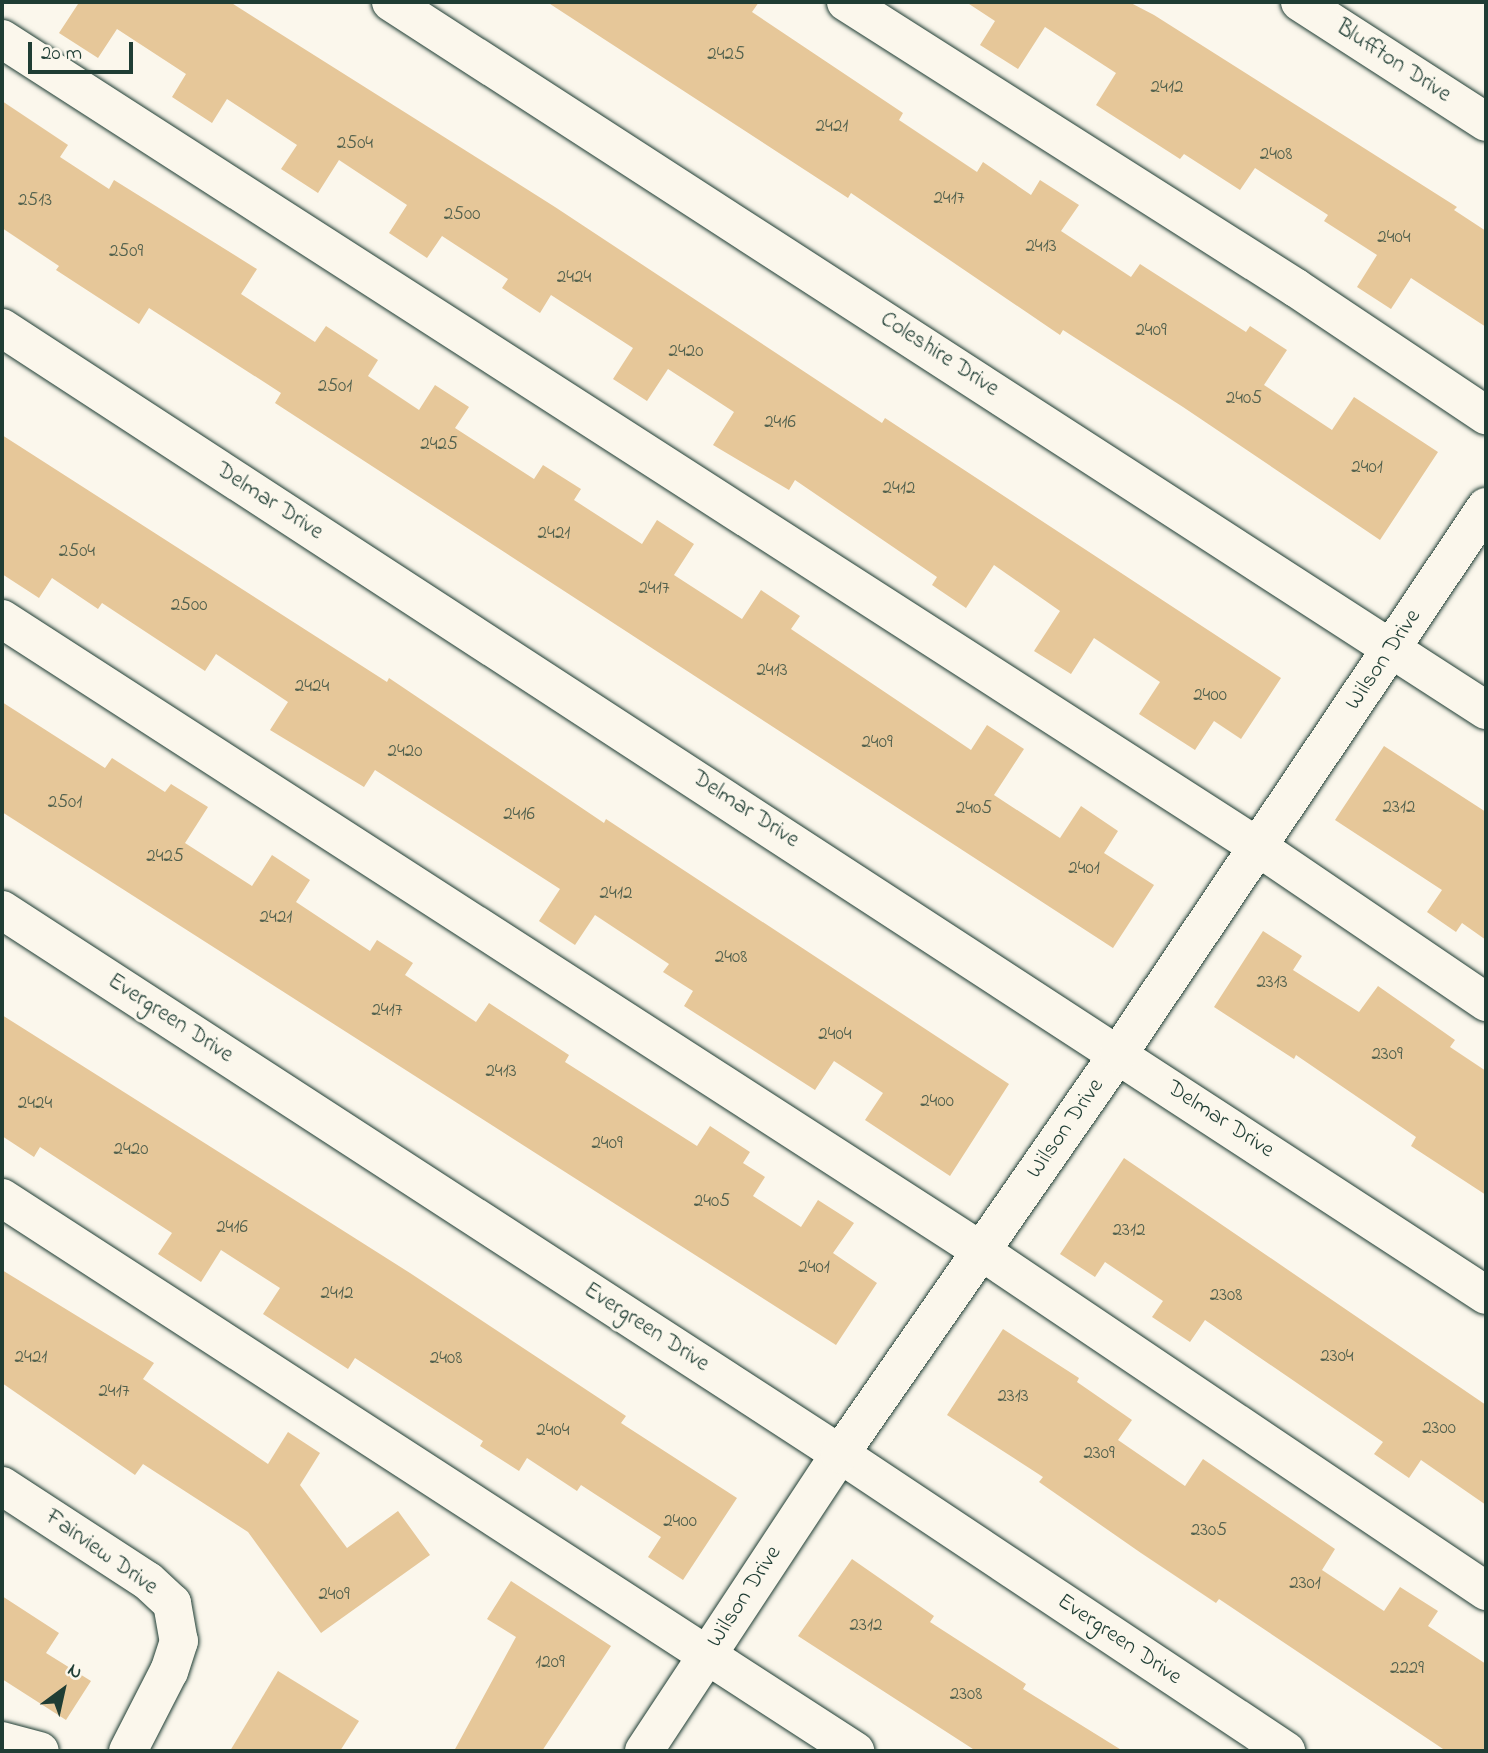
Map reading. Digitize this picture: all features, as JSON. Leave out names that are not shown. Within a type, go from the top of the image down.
[{"type":"street","name":"Coleshire Drive","points":[[391,2],[1486,710]]},
{"type":"street","points":[[846,2],[1296,288],[1486,415]]},
{"type":"street","name":"Bluffton Drive","points":[[1300,2],[1486,122]]},
{"type":"street","points":[[2,39],[1258,847],[1486,1002]]},
{"type":"street","name":"Delmar Drive","points":[[2,328],[1119,1053],[1486,1295]]},
{"type":"street","name":"Wilson Drive","points":[[644,1751],[840,1454],[1119,1053],[1486,507]]},
{"type":"street","points":[[2,619],[981,1251],[1486,1591]]},
{"type":"street","name":"Evergreen Drive","points":[[2,910],[840,1454],[1286,1751]]},
{"type":"street","points":[[2,1198],[709,1652],[855,1751]]},
{"type":"street","name":"Fairview Drive","points":[[2,1486],[148,1581],[172,1603],[179,1640],[169,1671],[128,1751]]},
{"type":"street","points":[[2,1741],[40,1751]]},
{"type":"building","points":[[75,2],[230,2],[555,207],[882,423],[885,418],[1281,678],[1241,739],[1214,721],[1195,750],[1139,714],[1160,682],[1094,638],[1071,674],[1034,651],[1060,611],[994,565],[966,608],[932,585],[937,577],[795,480],[789,490],[713,445],[734,412],[668,369],[647,401],[613,379],[633,348],[551,295],[540,313],[502,288],[508,279],[442,236],[427,258],[389,233],[407,205],[339,160],[318,193],[281,169],[297,145],[227,99],[212,123],[172,97],[186,74],[117,29],[98,58],[59,33],[78,4]]},
{"type":"building","points":[[547,2],[759,2],[752,12],[903,113],[899,120],[977,172],[983,162],[1031,195],[1040,180],[1079,205],[1061,231],[1131,277],[1140,264],[1246,332],[1250,326],[1287,350],[1264,385],[1332,430],[1354,397],[1438,452],[1380,540],[1183,407],[1063,330],[1060,335],[851,193],[848,198]]},
{"type":"building","points":[[966,2],[1129,2],[1154,15],[1457,207],[1454,210],[1486,231],[1486,327],[1411,278],[1391,309],[1357,287],[1377,255],[1324,221],[1328,215],[1255,168],[1240,190],[1184,154],[1180,159],[1096,105],[1116,73],[1045,27],[1018,69],[980,45],[995,21]]},
{"type":"building","points":[[2,101],[68,145],[60,157],[109,189],[114,180],[257,269],[241,294],[315,342],[326,326],[378,360],[368,376],[419,410],[435,385],[469,407],[455,428],[534,479],[543,465],[581,489],[574,500],[642,544],[657,520],[694,544],[674,575],[742,619],[761,590],[800,616],[791,629],[971,750],[987,725],[1024,749],[994,795],[1060,838],[1081,806],[1118,831],[1104,853],[1154,885],[1113,948],[275,403],[281,393],[149,308],[139,324],[56,270],[59,266],[2,228]]},
{"type":"building","points":[[2,435],[387,682],[389,678],[604,823],[606,819],[1009,1084],[950,1176],[865,1120],[883,1093],[834,1061],[815,1090],[684,1006],[693,991],[663,972],[669,964],[595,915],[575,945],[539,921],[560,889],[375,770],[364,787],[270,730],[288,702],[216,654],[205,671],[102,603],[98,609],[52,578],[39,598],[2,574]]},
{"type":"building","points":[[2,702],[105,768],[112,758],[165,792],[171,784],[208,807],[185,843],[252,886],[272,855],[310,880],[296,902],[370,951],[377,940],[413,963],[405,975],[476,1022],[489,1003],[569,1055],[565,1062],[697,1146],[710,1126],[750,1152],[743,1163],[765,1177],[753,1196],[801,1227],[818,1200],[854,1223],[833,1253],[877,1283],[836,1345],[2,812]]},
{"type":"building","points":[[1384,746],[1486,812],[1486,940],[1462,923],[1456,932],[1427,912],[1442,890],[1335,820]]},
{"type":"building","points":[[1263,931],[1302,956],[1293,970],[1359,1012],[1378,986],[1455,1040],[1450,1047],[1486,1071],[1486,1195],[1411,1146],[1416,1137],[1296,1055],[1294,1059],[1214,1007]]},
{"type":"building","points":[[2,1015],[410,1273],[626,1416],[621,1423],[737,1498],[683,1580],[648,1557],[661,1537],[581,1485],[577,1491],[527,1458],[519,1471],[480,1446],[483,1441],[355,1358],[348,1369],[263,1314],[280,1288],[221,1250],[201,1282],[158,1254],[172,1233],[40,1147],[34,1157],[2,1136]]},
{"type":"building","points":[[1124,1158],[1486,1405],[1486,1505],[1421,1460],[1409,1478],[1374,1454],[1383,1442],[1205,1320],[1190,1342],[1152,1317],[1163,1301],[1105,1262],[1095,1277],[1060,1254]]},
{"type":"building","points":[[2,1270],[154,1363],[143,1379],[268,1464],[288,1432],[320,1453],[300,1485],[347,1548],[398,1511],[430,1555],[321,1633],[248,1532],[143,1464],[135,1475],[2,1383]]},
{"type":"building","points":[[1003,1329],[1079,1378],[1077,1382],[1132,1420],[1118,1440],[1185,1486],[1203,1459],[1335,1549],[1322,1570],[1384,1611],[1400,1587],[1438,1611],[1428,1626],[1486,1664],[1486,1751],[1446,1751],[1219,1599],[1216,1603],[1141,1553],[1039,1482],[1043,1477],[947,1415]]},
{"type":"building","points":[[852,1559],[934,1616],[930,1622],[1026,1684],[1023,1689],[1123,1751],[976,1751],[798,1636]]},
{"type":"building","points":[[511,1581],[611,1646],[542,1751],[454,1751],[516,1637],[487,1619]]},
{"type":"building","points":[[2,1596],[59,1633],[46,1653],[91,1681],[66,1720],[2,1679]]},
{"type":"building","points":[[278,1671],[359,1721],[340,1751],[230,1751]]}]
